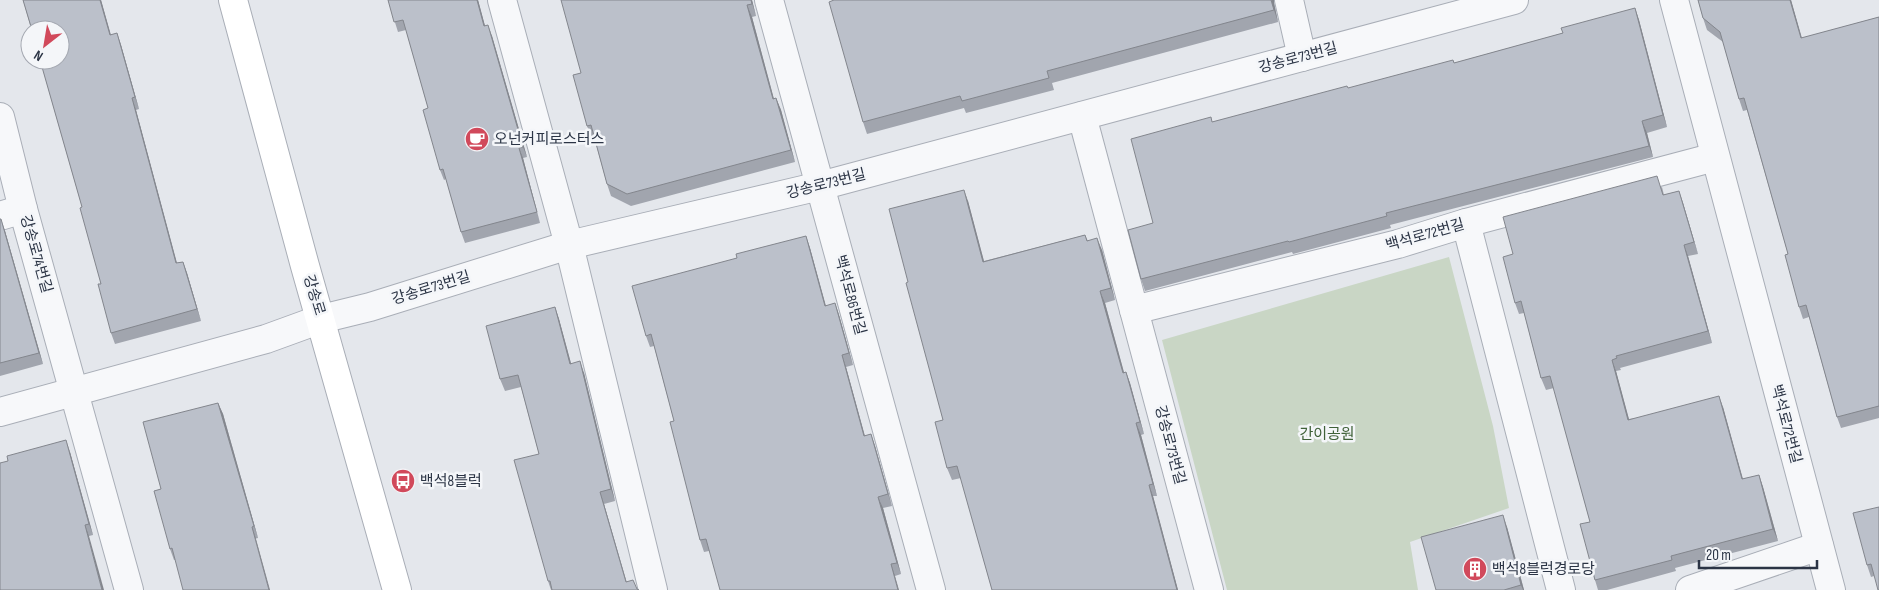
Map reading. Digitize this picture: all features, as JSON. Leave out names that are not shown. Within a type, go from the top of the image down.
[{"type":"main road","name":"강송로","points":[[233,0],[396,590]]},
{"type":"street","points":[[502,0],[569,245],[653,590]]},
{"type":"street","name":"백석로86번길","points":[[769,0],[931,590]]},
{"type":"street","points":[[1289,0],[1302,57]]},
{"type":"street","name":"강송로73번길","points":[[321,319],[370,307],[569,245],[820,186],[1514,0]]},
{"type":"street","name":"백석로72번길","points":[[1674,0],[1831,590]]},
{"type":"street","name":"강송로73번길","points":[[1082,116],[1209,590]]},
{"type":"street","name":"강송로74번길","points":[[0,117],[12,213],[75,391],[129,590]]},
{"type":"street","name":"백석로72번길","points":[[1134,310],[1398,244],[1466,223],[1715,157]]},
{"type":"street","points":[[1466,223],[1561,590]]},
{"type":"street","points":[[0,412],[266,339],[321,319]]},
{"type":"street","points":[[1690,590],[1819,546]]},
{"type":"green space","name":"간이공원","points":[[1449,257],[1493,426],[1509,508],[1410,542],[1418,590],[1227,590],[1162,340]]},
{"type":"building","points":[[23,0],[100,0],[110,35],[117,33],[135,97],[132,98],[176,263],[183,262],[197,309],[111,333],[98,284],[101,284],[80,208],[82,207],[43,70],[70,70],[70,20],[29,20]]},
{"type":"building","points":[[388,0],[477,0],[484,26],[488,25],[523,147],[519,148],[537,212],[461,232],[443,169],[440,170],[423,110],[428,108],[403,20],[394,22]]},
{"type":"building","points":[[561,0],[751,0],[752,4],[747,5],[773,99],[776,98],[791,150],[627,194],[607,184],[591,125],[587,126],[573,75],[581,73]]},
{"type":"building","points":[[834,0],[1271,0],[1274,10],[1047,71],[1049,78],[962,101],[960,96],[863,122],[829,2]]},
{"type":"building","points":[[1698,0],[1790,0],[1801,38],[1879,17],[1879,406],[1837,417],[1806,305],[1799,307],[1785,255],[1788,254],[1744,98],[1739,99],[1720,32],[1703,18]]},
{"type":"building","points":[[1635,8],[1663,115],[1642,121],[1649,146],[1386,213],[1387,216],[1141,279],[1128,230],[1153,223],[1131,139],[1211,117],[1212,122],[1453,60],[1454,63],[1563,33],[1561,28]]},
{"type":"building","points":[[1657,176],[1663,195],[1679,191],[1694,242],[1684,245],[1708,331],[1616,356],[1617,358],[1612,360],[1628,420],[1719,396],[1742,479],[1759,475],[1773,529],[1671,556],[1672,560],[1595,580],[1580,524],[1590,522],[1550,376],[1541,378],[1521,301],[1515,303],[1503,257],[1513,254],[1503,217]]},
{"type":"building","points":[[964,190],[983,262],[1085,235],[1087,241],[1097,238],[1111,288],[1100,291],[1123,373],[1126,372],[1140,422],[1136,423],[1153,484],[1149,485],[1177,590],[992,590],[957,466],[947,468],[935,422],[943,420],[906,283],[908,282],[889,209]]},
{"type":"building","points":[[0,219],[39,353],[0,363]]},
{"type":"building","points":[[806,236],[825,306],[835,303],[849,353],[842,355],[864,436],[871,434],[888,494],[878,497],[897,563],[891,564],[898,590],[720,590],[706,539],[700,540],[670,422],[674,421],[651,334],[646,336],[632,286],[737,258],[736,254]]},
{"type":"building","points":[[555,307],[570,364],[580,361],[611,489],[600,492],[626,582],[633,580],[639,590],[552,590],[550,581],[548,581],[514,460],[539,454],[518,375],[500,379],[486,326]]},
{"type":"building","points":[[218,403],[254,526],[252,527],[269,590],[183,590],[154,491],[161,489],[143,422]]},
{"type":"building","points":[[66,440],[89,524],[85,525],[102,590],[0,590],[0,463],[8,461],[7,456]]},
{"type":"building","points":[[1879,507],[1878,590],[1871,564],[1867,565],[1853,513]]},
{"type":"building","name":"백석8블럭경로당","points":[[1503,515],[1521,585],[1504,590],[1436,590],[1421,537]]},
{"type":"place","name":"오넌커피로스터스","points":[[477,139]]},
{"type":"place","name":"백석8블럭","points":[[403,481]]},
{"type":"place","name":"백석8블럭경로당","points":[[1475,569]]}]
